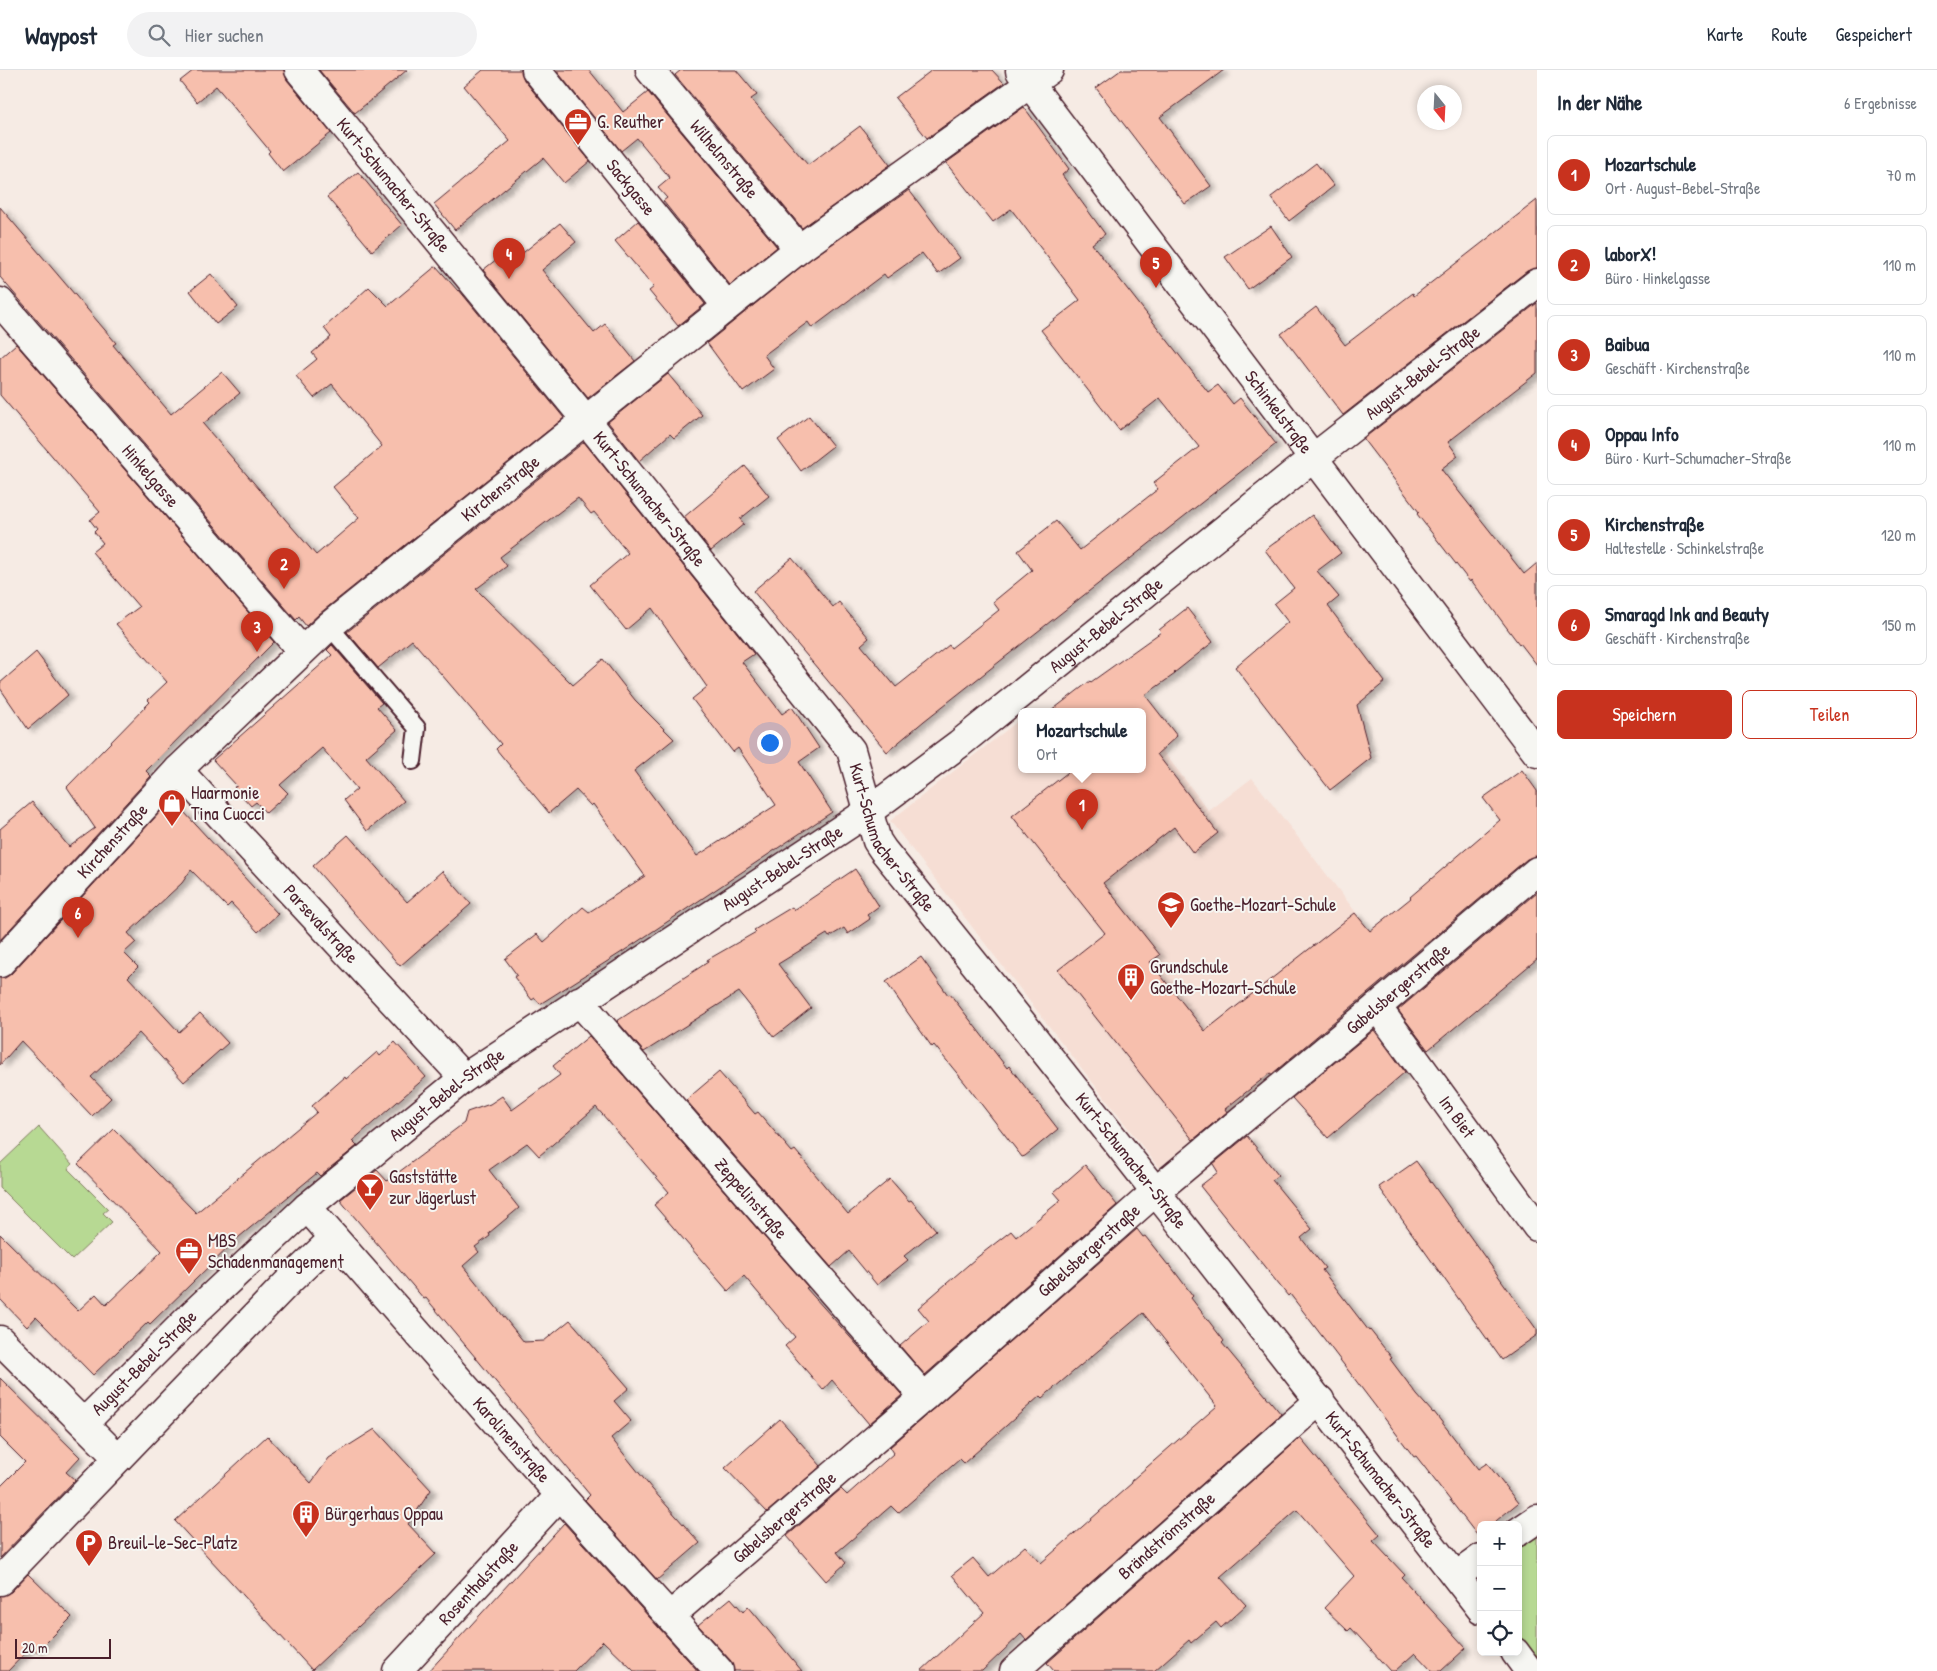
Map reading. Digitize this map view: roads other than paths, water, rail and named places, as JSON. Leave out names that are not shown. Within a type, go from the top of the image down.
[{"type":"street","name":"Kurt-Schumacher-Straße","points":[[299,70],[586,420],[851,750],[877,841],[883,850],[999,993],[1320,1400],[1477,1603]]},
{"type":"street","name":"Sackgasse","points":[[536,70],[727,306]]},
{"type":"street","name":"Wilhelmstraße","points":[[650,70],[799,249]]},
{"type":"street","name":"Kirchenstraße","points":[[0,963],[178,770],[329,626],[799,249],[1033,75]]},
{"type":"street","name":"Schinkelstraße","points":[[1033,75],[1314,458],[1537,753]]},
{"type":"street","name":"August-Bebel-Straße","points":[[84,1424],[196,1311],[307,1207],[464,1078],[869,811],[959,744],[1314,458],[1537,283]]},
{"type":"street","name":"Hinkelgasse","points":[[0,302],[302,651]]},
{"type":"street","name":"Parsevalstraße","points":[[178,770],[464,1078]]},
{"type":"street","name":"Gabelsbergerstraße","points":[[670,1616],[924,1397],[1155,1192],[1378,1007],[1537,871]]},
{"type":"street","name":"Zeppelinstraße","points":[[579,1001],[924,1397]]},
{"type":"street","name":"Im Biet","points":[[1378,1007],[1537,1227]]},
{"type":"street","name":"Karolinenstraße","points":[[307,1207],[560,1495],[719,1671]]},
{"type":"street","points":[[0,1581],[334,1238]]},
{"type":"street","points":[[0,1340],[118,1458]]},
{"type":"street","name":"Brändströmstraße","points":[[1014,1671],[1320,1400]]},
{"type":"street","name":"Rosenthalstraße","points":[[397,1671],[560,1495]]},
{"type":"street","points":[[1522,1529],[1537,1519]]},
{"type":"street","points":[[1456,1576],[1477,1561]]},
{"type":"street","points":[[1518,1656],[1529,1671]]},
{"type":"lane","points":[[329,626],[418,728],[413,761]]},
{"type":"place","name":"G. Reuther","points":[[578,146]]},
{"type":"place","name":"Oppau Info","points":[[509,279]]},
{"type":"place","name":"Kirchenstraße","points":[[1156,288]]},
{"type":"place","name":"laborX!","points":[[284,589]]},
{"type":"place","name":"Baibua","points":[[257,652]]},
{"type":"place","name":"Haarmonie Tina Cuocci","points":[[172,827]]},
{"type":"place","name":"Mozartschule","points":[[1082,830]]},
{"type":"place","name":"Goethe-Mozart-Schule","points":[[1171,929]]},
{"type":"place","name":"Smaragd Ink and Beauty","points":[[78,938]]},
{"type":"place","name":"Grundschule Goethe-Mozart-Schule","points":[[1131,1001]]},
{"type":"place","name":"Gaststätte zur Jägerlust","points":[[370,1211]]},
{"type":"place","name":"MBS Schadenmanagement","points":[[189,1275]]},
{"type":"place","name":"Bürgerhaus Oppau","points":[[306,1538]]},
{"type":"place","name":"Breuil-le-Sec-Platz","points":[[89,1567]]}]
